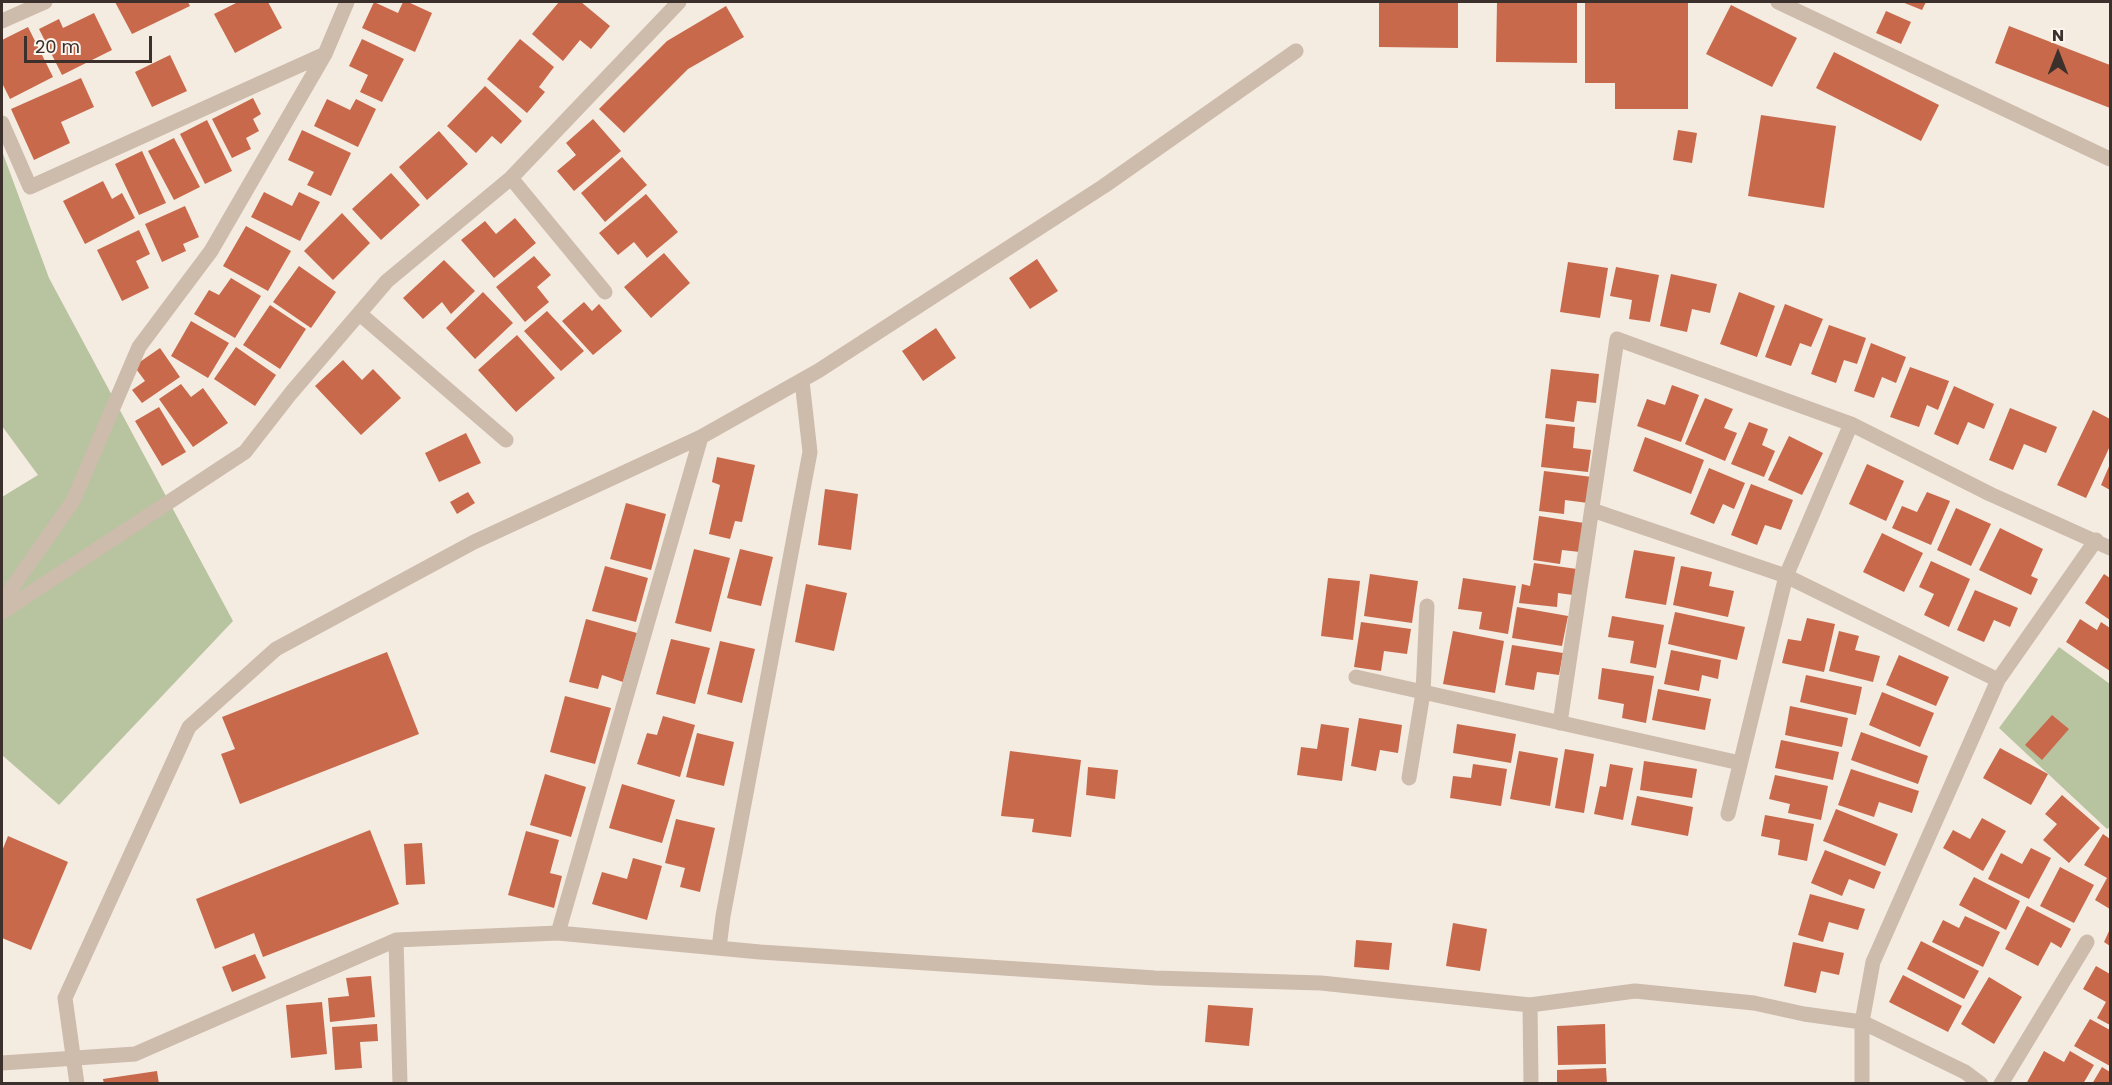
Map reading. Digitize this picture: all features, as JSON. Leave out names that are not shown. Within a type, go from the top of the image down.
[{"type":"street","points":[[2,21],[45,2]]},
{"type":"street","points":[[2,602],[73,501],[139,347],[211,251],[325,54],[347,2]]},
{"type":"street","points":[[2,612],[245,452],[291,393],[387,281],[511,178],[679,2]]},
{"type":"street","points":[[1778,2],[2110,159]]},
{"type":"street","points":[[77,1083],[64,998],[189,727],[276,649],[474,542],[701,437],[802,381],[1104,186],[1296,51]]},
{"type":"street","points":[[2,123],[30,187],[325,54]]},
{"type":"street","points":[[511,178],[605,292]]},
{"type":"street","points":[[360,314],[506,440]]},
{"type":"street","points":[[1560,723],[1617,339],[1851,424],[1990,494],[2110,548]]},
{"type":"street","points":[[718,948],[810,452],[802,381]]},
{"type":"street","points":[[1728,814],[1786,576],[1851,424]]},
{"type":"street","points":[[558,933],[701,437]]},
{"type":"street","points":[[1592,510],[1786,576],[1998,680]]},
{"type":"street","points":[[1862,1083],[1862,1022],[1873,962],[1998,680],[2096,540]]},
{"type":"street","points":[[1409,778],[1423,693],[1427,606]]},
{"type":"street","points":[[1356,677],[1740,763]]},
{"type":"street","points":[[2,1063],[135,1054],[396,940],[558,933],[718,948],[1155,978],[1320,983],[1530,1005],[1635,991],[1754,1003],[1804,1014],[1862,1022],[1965,1072],[1981,1083]]},
{"type":"street","points":[[396,940],[400,1083]]},
{"type":"street","points":[[2001,1083],[2087,942]]},
{"type":"street","points":[[1530,1005],[1531,1083]]},
{"type":"green space","points":[[2,151],[49,278],[233,621],[59,805],[2,755],[2,497],[38,475],[2,426]]},
{"type":"green space","points":[[2059,647],[2110,684],[2110,827],[2107,829],[1999,728]]},
{"type":"building","points":[[115,2],[188,2],[190,6],[132,34]]},
{"type":"building","points":[[238,2],[268,2],[282,28],[235,53],[214,14]]},
{"type":"building","points":[[374,2],[398,13],[403,2],[408,2],[432,13],[415,52],[362,28]]},
{"type":"building","points":[[559,2],[581,2],[610,26],[591,49],[580,40],[563,61],[532,34]]},
{"type":"building","points":[[1379,2],[1458,2],[1458,48],[1379,47]]},
{"type":"building","points":[[1497,2],[1577,2],[1577,63],[1496,62]]},
{"type":"building","points":[[1585,2],[1688,2],[1688,109],[1615,109],[1615,83],[1585,83]]},
{"type":"building","points":[[1902,2],[1926,2],[1922,10]]},
{"type":"building","points":[[1731,5],[1797,38],[1772,87],[1706,54]]},
{"type":"building","points":[[726,6],[744,37],[688,69],[624,133],[599,109],[667,41]]},
{"type":"building","points":[[1886,11],[1911,22],[1901,44],[1876,33]]},
{"type":"building","points":[[94,13],[112,50],[62,75],[39,29],[59,19],[63,28]]},
{"type":"building","points":[[2009,26],[2110,65],[2110,108],[1995,63]]},
{"type":"building","points":[[28,27],[53,77],[10,99],[2,83],[2,40]]},
{"type":"building","points":[[362,39],[404,59],[382,102],[360,92],[368,75],[349,66]]},
{"type":"building","points":[[520,39],[554,67],[539,87],[545,92],[527,113],[487,79]]},
{"type":"building","points":[[1834,52],[1939,105],[1921,141],[1816,88]]},
{"type":"building","points":[[170,55],[187,91],[152,107],[135,72]]},
{"type":"building","points":[[81,78],[94,107],[61,122],[70,143],[34,160],[11,109]]},
{"type":"building","points":[[485,86],[522,121],[501,144],[492,136],[476,153],[447,126]]},
{"type":"building","points":[[253,98],[261,114],[253,119],[259,131],[246,138],[251,149],[232,158],[212,119]]},
{"type":"building","points":[[327,99],[350,110],[356,99],[376,109],[358,147],[314,126]]},
{"type":"building","points":[[1761,115],[1836,126],[1824,208],[1748,196]]},
{"type":"building","points":[[593,119],[621,151],[574,191],[557,171],[576,155],[566,143]]},
{"type":"building","points":[[207,120],[232,171],[205,184],[180,134]]},
{"type":"building","points":[[302,130],[351,153],[331,196],[307,185],[314,172],[288,160]]},
{"type":"building","points":[[1678,130],[1697,133],[1692,163],[1673,160]]},
{"type":"building","points":[[439,131],[468,164],[427,200],[399,167]]},
{"type":"building","points":[[174,138],[200,187],[174,200],[148,151]]},
{"type":"building","points":[[142,151],[166,203],[139,215],[115,164]]},
{"type":"building","points":[[622,157],[647,185],[605,222],[581,193]]},
{"type":"building","points":[[391,173],[420,205],[381,240],[352,209]]},
{"type":"building","points":[[103,181],[112,199],[122,193],[135,218],[85,244],[63,201]]},
{"type":"building","points":[[264,192],[292,206],[299,192],[320,202],[300,241],[251,217]]},
{"type":"building","points":[[646,194],[678,232],[647,258],[634,242],[618,255],[599,233]]},
{"type":"building","points":[[185,206],[199,237],[183,244],[186,251],[162,262],[145,224]]},
{"type":"building","points":[[342,213],[370,243],[333,280],[304,251]]},
{"type":"building","points":[[515,218],[536,243],[494,278],[461,240],[485,221],[496,234]]},
{"type":"building","points":[[246,226],[291,251],[268,291],[223,266]]},
{"type":"building","points":[[139,230],[150,254],[136,261],[149,288],[122,301],[97,250]]},
{"type":"building","points":[[664,253],[690,283],[651,318],[624,287]]},
{"type":"building","points":[[534,256],[551,275],[537,287],[549,302],[525,322],[496,287]]},
{"type":"building","points":[[1037,259],[1058,291],[1030,309],[1009,278]]},
{"type":"building","points":[[444,260],[475,291],[451,314],[442,302],[423,319],[403,298]]},
{"type":"building","points":[[1568,262],[1608,268],[1600,318],[1560,312]]},
{"type":"building","points":[[299,266],[336,292],[311,328],[273,302]]},
{"type":"building","points":[[1616,267],[1659,275],[1650,322],[1629,319],[1632,300],[1610,296]]},
{"type":"building","points":[[1671,274],[1717,284],[1710,313],[1692,309],[1687,332],[1660,326]]},
{"type":"building","points":[[231,278],[261,296],[235,338],[194,314],[209,290],[219,295]]},
{"type":"building","points":[[483,292],[513,323],[475,359],[446,328]]},
{"type":"building","points":[[1739,292],[1775,306],[1757,357],[1720,344]]},
{"type":"building","points":[[584,302],[592,311],[599,304],[622,331],[593,355],[562,321]]},
{"type":"building","points":[[1785,304],[1823,319],[1811,347],[1800,343],[1791,366],[1765,357]]},
{"type":"building","points":[[270,305],[306,329],[280,369],[243,345]]},
{"type":"building","points":[[547,311],[584,351],[561,371],[524,331]]},
{"type":"building","points":[[191,321],[229,343],[208,378],[171,356]]},
{"type":"building","points":[[1829,325],[1866,338],[1857,364],[1844,360],[1836,383],[1811,374]]},
{"type":"building","points":[[936,328],[956,358],[923,381],[902,351]]},
{"type":"building","points":[[517,335],[555,378],[516,412],[478,370]]},
{"type":"building","points":[[1871,343],[1906,357],[1896,383],[1882,377],[1874,398],[1854,391]]},
{"type":"building","points":[[236,347],[276,375],[255,406],[214,379]]},
{"type":"building","points":[[160,348],[180,377],[142,403],[132,390],[145,381],[134,366]]},
{"type":"building","points":[[343,360],[362,380],[373,369],[401,398],[361,435],[315,386]]},
{"type":"building","points":[[1910,367],[1949,381],[1938,410],[1927,405],[1919,427],[1890,417]]},
{"type":"building","points":[[1551,369],[1599,374],[1596,403],[1577,401],[1574,422],[1545,418]]},
{"type":"building","points":[[181,384],[191,397],[203,388],[228,423],[193,447],[159,399]]},
{"type":"building","points":[[1672,385],[1699,395],[1681,442],[1637,426],[1647,399],[1665,405]]},
{"type":"building","points":[[1954,386],[1994,404],[1984,429],[1968,422],[1958,445],[1934,434]]},
{"type":"building","points":[[1705,398],[1733,409],[1724,428],[1737,433],[1725,461],[1685,444]]},
{"type":"building","points":[[159,407],[186,452],[162,466],[135,421]]},
{"type":"building","points":[[2010,408],[2057,427],[2046,453],[2024,444],[2013,470],[1989,460]]},
{"type":"building","points":[[2093,410],[2110,419],[2110,446],[2086,498],[2057,485]]},
{"type":"building","points":[[1749,422],[1768,429],[1762,445],[1775,451],[1764,477],[1731,464]]},
{"type":"building","points":[[1546,424],[1575,427],[1573,448],[1591,450],[1588,472],[1541,467]]},
{"type":"building","points":[[466,433],[481,463],[439,482],[425,453]]},
{"type":"building","points":[[1789,436],[1823,453],[1802,495],[1768,480]]},
{"type":"building","points":[[1645,437],[1704,460],[1691,494],[1633,471]]},
{"type":"building","points":[[717,457],[755,465],[742,522],[735,521],[730,539],[709,534],[720,485],[712,482]]},
{"type":"building","points":[[1867,464],[1904,481],[1886,521],[1849,504]]},
{"type":"building","points":[[2110,464],[2110,490],[2101,485]]},
{"type":"building","points":[[1709,468],[1745,483],[1734,509],[1723,504],[1714,524],[1690,514]]},
{"type":"building","points":[[1544,471],[1592,477],[1588,503],[1565,500],[1564,514],[1539,511]]},
{"type":"building","points":[[1751,484],[1793,500],[1781,530],[1765,525],[1757,545],[1731,535]]},
{"type":"building","points":[[825,489],[858,494],[851,550],[818,545]]},
{"type":"building","points":[[468,492],[475,503],[457,514],[450,502]]},
{"type":"building","points":[[1927,492],[1950,501],[1931,545],[1892,528],[1902,506],[1917,512]]},
{"type":"building","points":[[626,503],[666,514],[651,570],[610,559]]},
{"type":"building","points":[[1956,508],[1991,524],[1971,566],[1937,550]]},
{"type":"building","points":[[1539,516],[1584,523],[1580,552],[1562,550],[1560,564],[1533,560]]},
{"type":"building","points":[[2000,528],[2043,549],[2031,576],[2038,579],[2031,595],[1979,570]]},
{"type":"building","points":[[1882,533],[1923,553],[1904,592],[1863,572]]},
{"type":"building","points":[[694,549],[730,558],[711,632],[675,623]]},
{"type":"building","points":[[740,549],[773,557],[761,606],[727,598]]},
{"type":"building","points":[[1634,550],[1675,557],[1666,605],[1625,598]]},
{"type":"building","points":[[1931,561],[1970,579],[1949,627],[1924,615],[1934,594],[1919,587]]},
{"type":"building","points":[[1534,563],[1577,569],[1573,595],[1558,593],[1557,607],[1519,603],[1522,584],[1530,586]]},
{"type":"building","points":[[605,566],[648,578],[636,622],[592,611]]},
{"type":"building","points":[[1681,566],[1712,572],[1709,586],[1734,591],[1728,617],[1673,605]]},
{"type":"building","points":[[1370,574],[1418,581],[1412,623],[1364,616]]},
{"type":"building","points":[[2104,574],[2110,578],[2110,620],[2085,603]]},
{"type":"building","points":[[1328,578],[1360,581],[1353,640],[1321,636]]},
{"type":"building","points":[[1463,578],[1516,586],[1508,634],[1479,629],[1482,612],[1458,609]]},
{"type":"building","points":[[806,584],[847,593],[834,651],[795,642]]},
{"type":"building","points":[[1975,590],[2018,608],[2010,627],[1994,620],[1984,642],[1957,630]]},
{"type":"building","points":[[1517,607],[1568,616],[1562,646],[1512,638]]},
{"type":"building","points":[[1675,612],[1745,627],[1737,660],[1668,644]]},
{"type":"building","points":[[1612,616],[1664,625],[1656,668],[1630,663],[1634,641],[1608,637]]},
{"type":"building","points":[[1807,618],[1835,624],[1824,672],[1782,663],[1788,639],[1801,641]]},
{"type":"building","points":[[586,619],[637,633],[623,682],[602,675],[598,689],[569,682]]},
{"type":"building","points":[[2080,619],[2097,630],[2101,622],[2110,628],[2110,671],[2066,642]]},
{"type":"building","points":[[1361,622],[1411,629],[1407,654],[1384,651],[1381,671],[1354,667]]},
{"type":"building","points":[[1453,631],[1504,641],[1495,693],[1443,684]]},
{"type":"building","points":[[1839,631],[1859,636],[1855,650],[1880,656],[1873,682],[1829,671]]},
{"type":"building","points":[[671,639],[710,648],[695,704],[656,694]]},
{"type":"building","points":[[720,641],[755,649],[742,703],[707,694]]},
{"type":"building","points":[[1512,645],[1563,653],[1559,675],[1537,672],[1534,690],[1505,685]]},
{"type":"building","points":[[1671,650],[1721,660],[1718,679],[1702,675],[1699,691],[1664,684]]},
{"type":"building","points":[[387,652],[419,734],[240,804],[221,754],[235,749],[222,717]]},
{"type":"building","points":[[1899,655],[1949,677],[1936,706],[1886,685]]},
{"type":"building","points":[[1602,668],[1654,676],[1646,723],[1622,718],[1624,704],[1598,699]]},
{"type":"building","points":[[1806,675],[1862,687],[1856,715],[1800,702]]},
{"type":"building","points":[[1658,689],[1711,699],[1705,730],[1652,720]]},
{"type":"building","points":[[1882,692],[1934,713],[1920,747],[1869,725]]},
{"type":"building","points":[[565,696],[611,708],[595,764],[550,752]]},
{"type":"building","points":[[1790,706],[1848,718],[1842,747],[1785,735]]},
{"type":"building","points":[[2052,715],[2069,729],[2042,760],[2025,745]]},
{"type":"building","points":[[663,716],[695,725],[680,777],[637,764],[647,733],[657,735]]},
{"type":"building","points":[[1359,718],[1402,725],[1398,753],[1380,750],[1376,771],[1351,766]]},
{"type":"building","points":[[1321,724],[1349,728],[1342,781],[1297,775],[1301,747],[1317,749]]},
{"type":"building","points":[[1457,724],[1516,734],[1511,763],[1453,753]]},
{"type":"building","points":[[1861,732],[1928,756],[1918,784],[1851,760]]},
{"type":"building","points":[[697,733],[734,742],[724,786],[686,777]]},
{"type":"building","points":[[1781,740],[1839,752],[1833,780],[1775,768]]},
{"type":"building","points":[[2000,748],[2048,774],[2031,805],[1983,778]]},
{"type":"building","points":[[1565,749],[1594,754],[1584,813],[1555,808]]},
{"type":"building","points":[[1010,751],[1081,760],[1071,837],[1032,832],[1034,819],[1001,816]]},
{"type":"building","points":[[1519,751],[1558,758],[1550,806],[1510,799]]},
{"type":"building","points":[[1644,761],[1697,769],[1692,798],[1640,790]]},
{"type":"building","points":[[1473,764],[1507,769],[1501,806],[1450,798],[1453,776],[1471,778]]},
{"type":"building","points":[[1610,764],[1633,768],[1623,820],[1594,814],[1600,786],[1606,787]]},
{"type":"building","points":[[1088,767],[1118,770],[1115,799],[1086,795]]},
{"type":"building","points":[[1851,769],[1919,791],[1912,813],[1879,802],[1874,817],[1838,805]]},
{"type":"building","points":[[545,774],[586,787],[571,837],[530,825]]},
{"type":"building","points":[[1775,775],[1828,786],[1821,820],[1788,813],[1790,804],[1769,799]]},
{"type":"building","points":[[622,784],[675,800],[662,843],[609,828]]},
{"type":"building","points":[[2062,795],[2100,828],[2069,863],[2043,840],[2057,824],[2045,814]]},
{"type":"building","points":[[1637,796],[1693,807],[1688,836],[1631,825]]},
{"type":"building","points":[[1836,809],[1898,834],[1885,866],[1823,841]]},
{"type":"building","points":[[1765,815],[1814,824],[1807,861],[1778,855],[1780,840],[1761,836]]},
{"type":"building","points":[[1982,818],[2006,831],[1983,871],[1943,848],[1953,830],[1970,839]]},
{"type":"building","points":[[676,819],[715,828],[700,892],[680,887],[685,868],[665,863]]},
{"type":"building","points":[[370,830],[399,904],[263,957],[254,933],[215,949],[196,899]]},
{"type":"building","points":[[526,831],[559,840],[550,873],[562,876],[554,908],[508,895]]},
{"type":"building","points":[[2103,834],[2110,839],[2110,909],[2095,900],[2107,878],[2084,865]]},
{"type":"building","points":[[8,836],[68,862],[31,950],[2,938],[2,851]]},
{"type":"building","points":[[422,843],[425,884],[406,885],[404,844]]},
{"type":"building","points":[[2031,848],[2051,858],[2029,899],[1988,879],[2001,853],[2022,864]]},
{"type":"building","points":[[1825,850],[1881,872],[1874,889],[1849,879],[1842,896],[1811,883]]},
{"type":"building","points":[[633,858],[662,866],[647,920],[592,904],[602,872],[627,879]]},
{"type":"building","points":[[2060,867],[2094,885],[2074,923],[2040,906]]},
{"type":"building","points":[[1974,877],[2020,901],[2006,930],[1959,905]]},
{"type":"building","points":[[1810,894],[1865,909],[1858,930],[1829,922],[1823,942],[1798,935]]},
{"type":"building","points":[[2027,906],[2071,929],[2061,948],[2051,942],[2038,966],[2005,949]]},
{"type":"building","points":[[1965,916],[2000,932],[1983,967],[1932,942],[1943,920],[1959,928]]},
{"type":"building","points":[[1453,923],[1487,929],[1480,971],[1446,966]]},
{"type":"building","points":[[2110,929],[2110,946],[2104,942]]},
{"type":"building","points":[[1356,940],[1392,943],[1389,970],[1354,967]]},
{"type":"building","points":[[1921,941],[1979,971],[1964,999],[1907,969]]},
{"type":"building","points":[[1793,942],[1844,953],[1839,975],[1821,971],[1816,993],[1784,986]]},
{"type":"building","points":[[255,954],[266,978],[232,992],[222,967]]},
{"type":"building","points":[[2096,966],[2110,974],[2110,1025],[2097,1018],[2106,1002],[2083,989]]},
{"type":"building","points":[[1903,975],[1962,1006],[1948,1032],[1889,1002]]},
{"type":"building","points":[[371,976],[375,1017],[330,1022],[328,998],[349,996],[346,978]]},
{"type":"building","points":[[1989,977],[2022,997],[1994,1044],[1961,1024]]},
{"type":"building","points":[[322,1002],[327,1054],[291,1058],[286,1005]]},
{"type":"building","points":[[1208,1005],[1253,1008],[1249,1046],[1205,1042]]},
{"type":"building","points":[[2090,1019],[2110,1030],[2110,1066],[2074,1046]]},
{"type":"building","points":[[377,1024],[378,1041],[360,1042],[362,1068],[335,1070],[332,1027]]},
{"type":"building","points":[[1605,1024],[1606,1064],[1558,1065],[1557,1026]]},
{"type":"building","points":[[2044,1051],[2064,1062],[2070,1051],[2094,1065],[2083,1084],[2026,1084]]},
{"type":"building","points":[[2102,1067],[2110,1072],[2110,1084],[2092,1084]]},
{"type":"building","points":[[1606,1068],[1607,1084],[1557,1084],[1557,1070]]},
{"type":"building","points":[[157,1071],[159,1084],[104,1084],[103,1079]]}]
